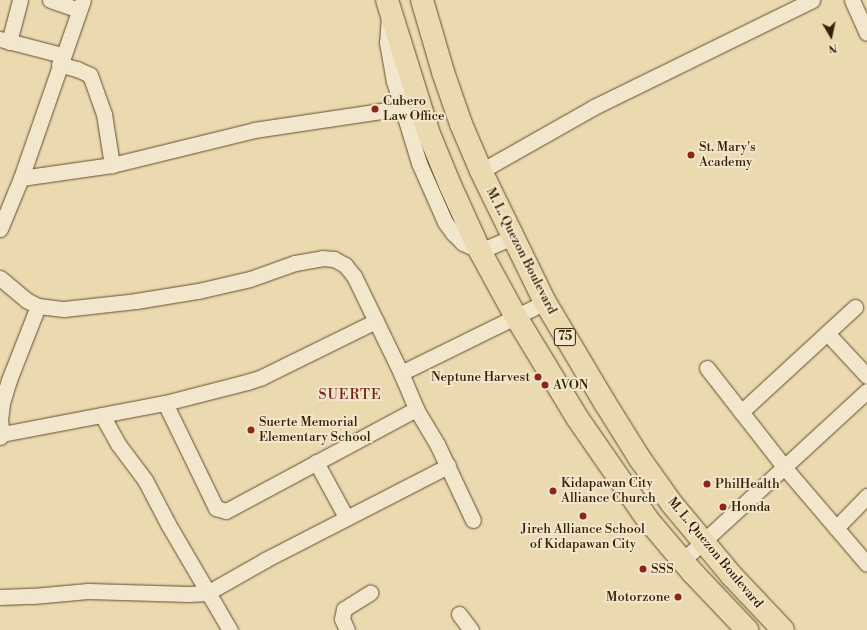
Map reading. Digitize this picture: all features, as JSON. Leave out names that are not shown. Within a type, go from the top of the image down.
[{"type":"highway","name":"M. L. Quezon Boulevard","points":[[422,0],[443,72],[461,124],[481,171],[545,302],[574,354],[640,459],[672,504],[703,542],[783,630]]},
{"type":"highway","name":"M. L. Quezon Boulevard","points":[[389,6],[429,134],[480,251],[516,317],[578,419],[616,476],[648,520],[682,561],[747,630]]},
{"type":"street","points":[[20,0],[4,41],[61,60],[90,75],[104,114],[112,165]]},
{"type":"street","points":[[0,229],[21,178],[81,5],[50,0]]},
{"type":"street","points":[[481,171],[594,107],[812,0]]},
{"type":"street","points":[[852,0],[867,33]]},
{"type":"street","points":[[389,6],[387,42],[390,67],[401,108],[419,164],[445,222],[452,233],[463,243],[480,251],[513,237]]},
{"type":"street","points":[[21,178],[112,165],[254,130],[401,108]]},
{"type":"street","points":[[0,278],[26,300],[38,306],[64,309],[136,301],[198,291],[250,279],[295,263],[322,258],[334,259],[345,265],[354,276],[401,373],[416,409],[448,466],[473,520]]},
{"type":"street","points":[[401,373],[545,302]]},
{"type":"street","points":[[38,306],[9,380],[2,403],[0,420],[1,435],[165,403],[262,377],[376,321]]},
{"type":"street","points":[[741,412],[855,307]]},
{"type":"street","points":[[827,333],[867,376]]},
{"type":"street","points":[[707,368],[785,468],[867,564]]},
{"type":"street","points":[[682,561],[785,468],[867,391]]},
{"type":"street","points":[[165,403],[216,508],[226,511],[416,409]]},
{"type":"street","points":[[102,415],[118,444],[145,480],[207,593],[230,630]]},
{"type":"street","points":[[316,462],[346,517]]},
{"type":"street","points":[[0,596],[33,596],[88,591],[190,594],[207,593],[346,517],[448,466]]},
{"type":"street","points":[[836,528],[867,496]]},
{"type":"street","points":[[347,630],[342,619],[344,609],[370,593]]},
{"type":"street","points":[[459,614],[471,630]]},
{"type":"place","name":"Cubero Law Office","points":[[375,109]]},
{"type":"place","name":"St. Mary's Academy","points":[[691,155]]},
{"type":"place","name":"Neptune Harvest","points":[[538,377]]},
{"type":"place","name":"AVON","points":[[545,385]]},
{"type":"place","name":"Suerte Memorial Elementary School","points":[[251,430]]},
{"type":"place","name":"PhilHealth","points":[[707,484]]},
{"type":"place","name":"Kidapawan City Alliance Church","points":[[553,491]]},
{"type":"place","name":"Honda","points":[[723,507]]},
{"type":"place","name":"Jireh Alliance School of Kidapawan City","points":[[583,516]]},
{"type":"place","name":"SSS","points":[[643,569]]},
{"type":"place","name":"Motorzone","points":[[678,597]]},
{"type":"district","name":"SUERTE","points":[[350,395]]}]
